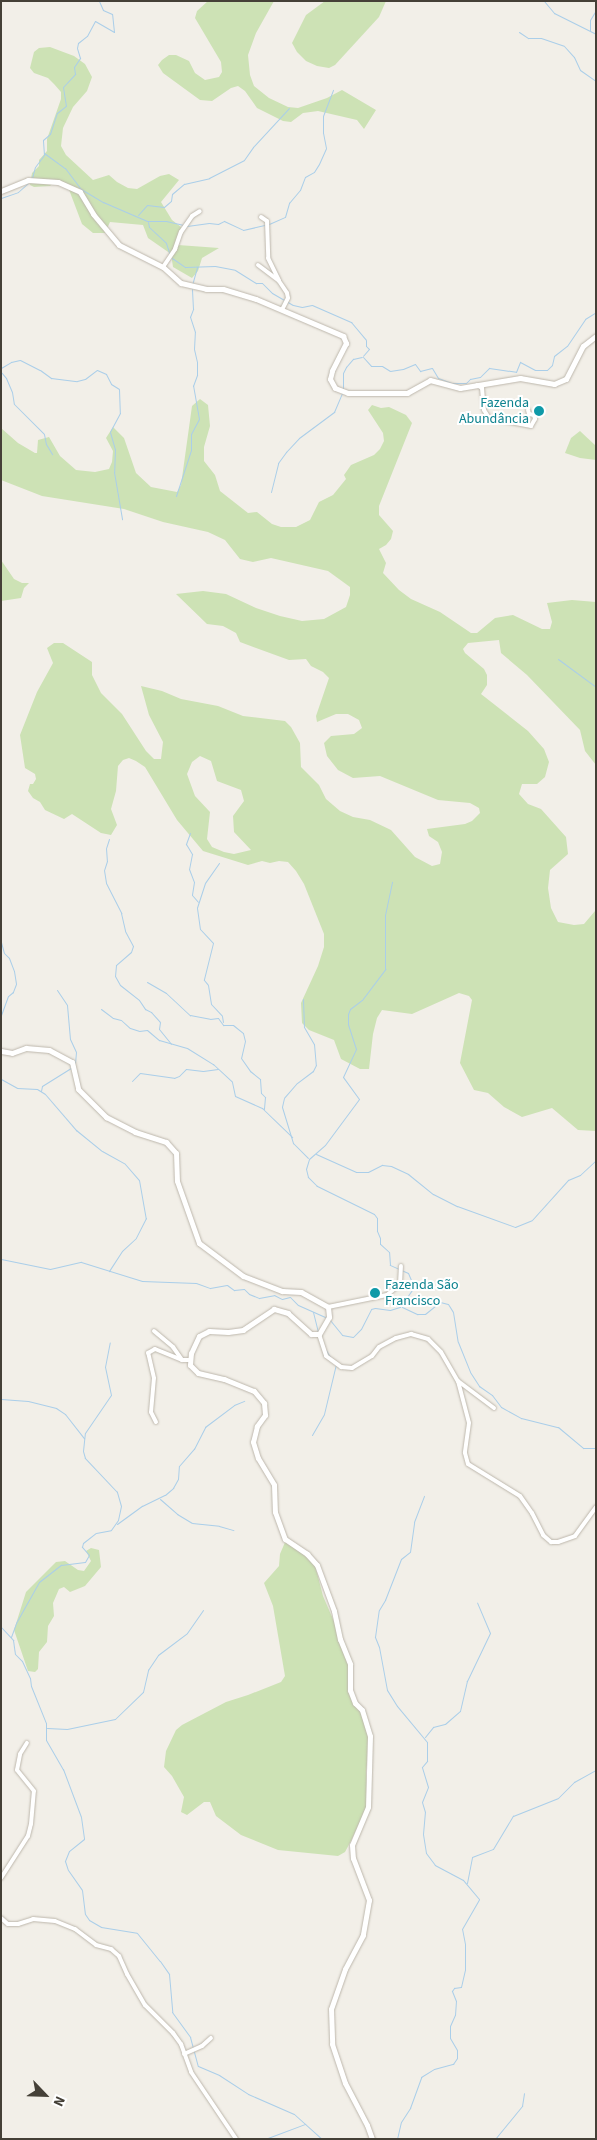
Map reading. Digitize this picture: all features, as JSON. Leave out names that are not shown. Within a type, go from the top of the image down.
[{"type":"street","points":[[1,191],[28,180],[58,182],[80,192],[93,214],[119,245],[163,267],[181,283],[206,289],[223,289],[282,310],[343,336],[346,343],[330,379],[335,388],[348,393],[408,393],[430,380],[460,388],[520,378],[554,384],[566,379],[583,346],[596,336]]},
{"type":"street","points":[[163,267],[175,249],[181,232],[192,216],[200,212]]},
{"type":"street","points":[[261,217],[267,221],[268,258],[287,293],[288,298],[282,310]]},
{"type":"street","points":[[258,265],[279,281]]},
{"type":"street","points":[[477,385],[482,388],[484,410],[489,418],[531,426],[535,419],[534,415],[529,414],[528,410]]},
{"type":"street","points":[[1,1051],[12,1053],[26,1048],[49,1050],[72,1062],[78,1089],[106,1117],[135,1132],[166,1142],[176,1153],[177,1181],[199,1243],[242,1276],[282,1292],[301,1292],[328,1307],[387,1295],[400,1284],[401,1266]]},
{"type":"street","points":[[319,1334],[328,1320],[328,1307]]},
{"type":"street","points":[[319,1334],[311,1334],[288,1313],[274,1309],[243,1330],[228,1332],[209,1331],[199,1336],[191,1353],[190,1365],[198,1373],[224,1379],[254,1391],[264,1403],[266,1415],[257,1426],[253,1442],[258,1458],[274,1485],[275,1512],[285,1539],[308,1554],[317,1566],[334,1611],[340,1639],[350,1664],[350,1690],[355,1703],[362,1710],[370,1736],[368,1807],[352,1846],[353,1858],[369,1900],[363,1935],[345,1969],[331,2009],[332,2044],[345,2083],[368,2125],[372,2139]]},
{"type":"street","points":[[154,1331],[173,1347],[182,1360]]},
{"type":"street","points":[[319,1334],[326,1356],[341,1367],[352,1368],[372,1356],[379,1347],[396,1338],[411,1334],[428,1340],[441,1352],[458,1381],[469,1423],[465,1453],[468,1464],[520,1496],[546,1539],[558,1542],[575,1536],[596,1507]]},
{"type":"street","points":[[156,1422],[151,1412],[154,1378],[148,1353],[155,1349],[182,1360],[190,1360]]},
{"type":"street","points":[[458,1381],[494,1408]]},
{"type":"street","points":[[1,1878],[28,1836],[31,1824],[34,1791],[17,1770],[20,1754],[28,1743]]},
{"type":"street","points":[[1,1918],[8,1924],[33,1919],[55,1920],[75,1930],[96,1945],[111,1949],[119,1956],[126,1974],[145,2005],[173,2033],[191,2072],[236,2139]]},
{"type":"street","points":[[184,2054],[202,2046],[211,2038]]},
{"type":"green space","points":[[208,1],[274,1],[256,33],[248,55],[250,75],[254,86],[269,98],[288,107],[298,108],[327,98],[342,90],[376,110],[364,129],[357,120],[318,111],[303,113],[291,122],[283,121],[257,108],[245,91],[238,86],[231,88],[212,101],[200,100],[163,73],[158,65],[169,55],[176,55],[189,61],[195,73],[205,80],[219,77],[222,72],[221,62],[195,18],[197,11]]},
{"type":"green space","points":[[325,1],[386,1],[379,17],[335,65],[329,68],[317,66],[306,61],[297,52],[292,43],[306,15]]},
{"type":"green space","points":[[50,47],[74,56],[85,64],[92,77],[87,91],[73,107],[63,128],[61,146],[66,155],[93,180],[109,175],[128,188],[137,189],[160,176],[169,174],[179,180],[161,202],[172,220],[181,227],[178,245],[219,248],[202,258],[198,271],[192,278],[173,267],[171,254],[148,238],[143,225],[110,222],[105,233],[93,233],[82,224],[68,187],[56,180],[50,186],[34,187],[30,185],[32,173],[39,166],[39,160],[47,151],[47,139],[61,99],[61,92],[48,78],[34,73],[30,68],[34,52],[39,48]]},
{"type":"green space","points":[[200,399],[208,405],[210,426],[204,447],[204,461],[215,475],[220,491],[248,513],[257,512],[272,524],[281,527],[296,527],[310,520],[319,502],[333,495],[346,479],[344,475],[351,465],[374,455],[380,449],[384,441],[383,433],[368,410],[372,405],[381,408],[389,407],[406,415],[412,423],[379,506],[379,515],[393,531],[391,539],[379,549],[386,563],[383,573],[399,590],[411,599],[440,612],[471,633],[477,633],[495,618],[513,615],[542,629],[550,629],[552,622],[547,603],[572,600],[596,602],[596,765],[585,751],[580,730],[527,675],[501,653],[499,640],[468,643],[463,649],[465,653],[484,669],[487,675],[487,685],[481,694],[528,731],[544,749],[549,762],[545,777],[537,784],[522,784],[519,794],[528,804],[541,809],[566,837],[568,854],[550,870],[548,888],[551,908],[558,922],[574,925],[584,924],[595,911],[596,906],[596,1131],[578,1130],[552,1108],[522,1117],[504,1107],[488,1093],[474,1090],[460,1063],[472,1000],[469,996],[459,993],[412,1014],[382,1010],[377,1018],[373,1034],[369,1069],[360,1069],[341,1059],[334,1040],[309,1030],[302,1023],[301,1003],[318,966],[324,947],[324,934],[304,884],[296,871],[288,862],[270,863],[262,861],[248,865],[203,851],[177,820],[145,767],[136,761],[129,758],[123,760],[118,766],[116,791],[111,809],[117,825],[111,835],[101,833],[72,814],[64,819],[45,810],[40,802],[33,798],[28,791],[30,784],[33,784],[36,779],[35,774],[25,768],[20,735],[37,692],[53,663],[47,648],[54,643],[63,643],[92,662],[92,675],[101,693],[122,714],[146,751],[154,759],[161,759],[163,742],[149,715],[141,686],[162,691],[181,699],[218,706],[243,716],[285,721],[291,727],[300,743],[301,767],[319,785],[326,799],[340,811],[353,817],[370,820],[391,830],[415,857],[432,866],[440,864],[442,852],[438,842],[429,836],[427,829],[465,824],[472,821],[480,813],[479,808],[470,803],[438,800],[380,776],[353,778],[338,770],[327,756],[324,743],[331,736],[354,734],[362,728],[359,720],[348,714],[336,714],[317,722],[316,716],[329,678],[323,672],[311,666],[306,659],[289,660],[240,642],[236,633],[223,626],[207,624],[176,594],[203,591],[226,594],[256,608],[280,616],[302,621],[324,619],[346,607],[350,595],[350,587],[328,571],[271,558],[253,562],[240,559],[225,540],[208,532],[163,522],[124,509],[42,496],[1,480],[1,428],[18,443],[35,453],[37,453],[38,440],[49,437],[60,456],[76,470],[95,472],[109,469],[112,462],[113,451],[106,438],[113,427],[124,438],[136,473],[151,487],[177,492],[181,485],[192,406]],"holes":[[[200,756],[211,761],[217,781],[241,790],[244,801],[233,816],[234,832],[251,850],[234,854],[224,852],[212,847],[207,839],[210,812],[195,796],[187,774],[192,762]]]},
{"type":"green space","points":[[580,431],[596,446],[596,460],[580,458],[565,453],[571,438]]},
{"type":"green space","points":[[1,560],[14,579],[22,583],[29,583],[24,588],[21,598],[1,601]]},
{"type":"green space","points":[[286,1540],[306,1553],[315,1565],[323,1596],[342,1640],[350,1667],[349,1683],[370,1738],[366,1772],[369,1802],[345,1852],[338,1856],[278,1850],[241,1835],[216,1816],[210,1802],[204,1802],[187,1815],[181,1812],[184,1797],[172,1776],[164,1767],[166,1751],[176,1730],[182,1725],[226,1702],[281,1682],[285,1676],[273,1606],[264,1583],[279,1566],[280,1554]]},
{"type":"green space","points":[[91,1548],[99,1550],[101,1567],[85,1586],[70,1592],[64,1587],[59,1589],[53,1603],[54,1616],[48,1626],[47,1642],[39,1652],[38,1669],[35,1672],[28,1671],[14,1630],[26,1592],[56,1562],[65,1561],[78,1570],[84,1571],[91,1561],[86,1551]]},
{"type":"waterway","points":[[32,178],[35,167],[44,155],[43,140],[50,134],[57,113],[66,106],[63,87],[75,74],[74,67],[80,58],[77,48],[78,43],[87,36],[95,21],[114,32],[112,14],[103,10],[99,1]]},
{"type":"waterway","points":[[544,1],[554,13],[596,34]]},
{"type":"waterway","points":[[590,30],[590,20],[596,10]]},
{"type":"waterway","points":[[519,32],[528,38],[541,38],[564,46],[574,57],[580,70],[596,81]]},
{"type":"waterway","points":[[595,79],[596,73]]},
{"type":"waterway","points":[[269,224],[285,217],[289,203],[300,190],[305,177],[314,172],[319,164],[326,148],[323,133],[323,116],[333,90]]},
{"type":"waterway","points":[[138,215],[147,205],[164,207],[171,201],[172,194],[184,184],[209,178],[244,160],[253,147],[289,108]]},
{"type":"waterway","points":[[44,153],[65,168],[81,189],[103,202],[147,221],[166,221],[184,225]]},
{"type":"waterway","points":[[1,198],[18,192],[28,183]]},
{"type":"waterway","points":[[187,226],[209,223],[218,224],[224,221],[243,230],[265,225]]},
{"type":"waterway","points":[[148,222],[149,227],[166,243],[170,255]]},
{"type":"waterway","points":[[172,258],[185,267],[215,266],[235,270],[256,283],[262,283],[272,293],[293,305],[302,307],[312,305],[351,322],[366,340],[366,346],[369,349],[363,356]]},
{"type":"waterway","points":[[192,285],[197,267]]},
{"type":"waterway","points":[[176,496],[191,450],[191,434],[199,419],[193,386],[197,375],[197,362],[194,349],[195,332],[190,317],[193,309],[192,289]]},
{"type":"waterway","points":[[363,357],[371,366],[382,366],[390,371],[403,369],[415,364],[420,371],[432,368],[438,378],[452,383],[466,383],[470,379],[480,377],[489,368],[516,372],[520,362],[535,370],[547,370],[552,365],[554,356],[567,346],[585,319],[596,312]]},
{"type":"waterway","points":[[343,389],[343,373],[346,367],[353,359],[362,357]]},
{"type":"waterway","points":[[1,368],[11,362],[20,360],[51,378],[77,381],[85,379],[97,370],[106,374],[111,384],[119,389],[120,413],[110,432],[115,449],[114,472],[122,519]]},
{"type":"waterway","points":[[1,372],[12,392],[14,404],[44,434],[46,444],[52,454]]},
{"type":"waterway","points":[[271,492],[278,463],[299,438],[334,412],[342,393]]},
{"type":"waterway","points":[[558,659],[596,687]]},
{"type":"waterway","points":[[190,833],[186,844],[192,854],[189,869],[194,882],[192,895],[198,902]]},
{"type":"waterway","points":[[109,839],[106,848],[107,861],[104,870],[106,883],[121,913],[125,931],[133,946],[131,952],[116,965],[115,976],[120,985],[139,1000],[145,1009],[151,1012],[160,1022],[159,1029],[171,1044]]},
{"type":"waterway","points":[[219,863],[205,883],[197,908],[200,929],[213,943],[204,980],[208,985],[211,1004],[222,1016],[223,1022]]},
{"type":"waterway","points":[[330,1320],[342,1335],[353,1337],[361,1329],[371,1309],[390,1310],[400,1307],[414,1287],[408,1273],[390,1265],[389,1252],[380,1244],[377,1218],[374,1214],[317,1186],[308,1177],[306,1169],[309,1159],[325,1145],[359,1099],[343,1077],[356,1049],[348,1024],[348,1014],[350,1009],[362,1000],[385,969],[385,915],[392,882]]},
{"type":"waterway","points":[[1,942],[4,953],[9,958],[14,971],[16,984],[13,992],[8,996],[1,1015]]},
{"type":"waterway","points":[[147,982],[166,993],[190,1015],[210,1019],[218,1018],[223,1025],[233,1025],[243,1033],[245,1041],[241,1058],[250,1071],[260,1079],[261,1093],[265,1097],[264,1109]]},
{"type":"waterway","points":[[57,990],[67,1005],[70,1039],[76,1052],[75,1063]]},
{"type":"waterway","points":[[303,999],[304,1027],[314,1044],[316,1065],[313,1071],[296,1084],[284,1098],[282,1107],[293,1143],[308,1158]]},
{"type":"waterway","points":[[101,1009],[113,1018],[121,1020],[130,1028],[139,1031],[147,1030],[159,1040],[187,1048],[213,1064],[232,1082],[235,1096],[262,1108],[292,1137]]},
{"type":"waterway","points":[[41,1091],[42,1086],[71,1068]]},
{"type":"waterway","points":[[132,1081],[140,1073],[174,1078],[186,1069],[203,1071],[218,1069]]},
{"type":"waterway","points":[[1,1079],[17,1088],[37,1089],[45,1094],[76,1130],[102,1151],[125,1164],[139,1180],[146,1218],[136,1238],[122,1251],[109,1271]]},
{"type":"waterway","points":[[316,1154],[356,1172],[368,1172],[382,1165],[391,1166],[408,1174],[433,1194],[457,1206],[515,1227],[532,1220],[568,1180],[580,1175],[596,1160]]},
{"type":"waterway","points":[[1,1259],[50,1269],[81,1262],[142,1281],[196,1283],[210,1288],[227,1285],[234,1290],[244,1289],[249,1294],[259,1298],[274,1295],[282,1299],[290,1297],[298,1305],[327,1318]]},
{"type":"waterway","points":[[402,1307],[417,1314],[425,1314],[440,1302],[448,1304],[453,1312],[458,1342],[470,1372],[479,1386],[492,1395],[501,1407],[521,1418],[558,1427],[583,1448],[596,1448]]},
{"type":"waterway","points":[[313,1312],[318,1332]]},
{"type":"waterway","points":[[11,1637],[16,1623],[39,1582],[61,1565],[85,1562],[89,1555],[82,1547],[83,1543],[96,1533],[111,1530],[118,1520],[121,1506],[117,1492],[85,1458],[83,1451],[85,1433],[111,1395],[105,1367],[110,1342]]},
{"type":"waterway","points":[[326,1350],[330,1357]]},
{"type":"waterway","points":[[312,1435],[324,1414],[336,1364]]},
{"type":"waterway","points":[[1,1399],[28,1401],[56,1408],[65,1414],[84,1438]]},
{"type":"waterway","points":[[117,1524],[142,1506],[165,1495],[173,1488],[178,1479],[179,1466],[194,1449],[205,1427],[234,1405],[244,1401]]},
{"type":"waterway","points":[[397,2139],[401,2122],[410,2108],[421,2077],[434,2069],[453,2064],[457,2058],[457,2050],[450,2038],[450,2026],[455,2015],[456,2001],[452,1991],[454,1988],[461,1987],[465,1970],[465,1944],[462,1929],[479,1899],[463,1880],[435,1865],[426,1853],[423,1834],[425,1812],[422,1802],[428,1787],[422,1767],[427,1761],[427,1742],[397,1706],[387,1690],[379,1647],[375,1637],[379,1610],[385,1600],[401,1559],[410,1552],[414,1522],[424,1496]]},
{"type":"waterway","points":[[160,1499],[177,1514],[192,1523],[219,1526],[233,1530]]},
{"type":"waterway","points":[[425,1737],[433,1727],[445,1724],[460,1711],[467,1681],[490,1633],[477,1603]]},
{"type":"waterway","points":[[47,1728],[67,1729],[115,1719],[143,1692],[148,1670],[158,1655],[187,1633],[203,1610]]},
{"type":"waterway","points":[[1,1627],[13,1640],[15,1654],[22,1661],[30,1678],[31,1686],[46,1723],[46,1740],[63,1769],[81,1817],[84,1839],[69,1851],[65,1861],[68,1870],[82,1890],[85,1914],[89,1920],[101,1927],[137,1933],[160,1961],[169,1974],[172,2012],[190,2037],[198,2066],[219,2075],[248,2094],[294,2114],[322,2139]]},
{"type":"waterway","points":[[467,1883],[472,1857],[493,1849],[513,1816],[558,1798],[574,1782],[596,1770]]},
{"type":"waterway","points":[[495,2139],[522,2106],[524,2093]]},
{"type":"waterway","points":[[265,2139],[305,2124]]},
{"type":"place","name":"Fazenda Abundância","points":[[539,411]]},
{"type":"place","name":"Fazenda São Francisco","points":[[375,1293]]}]
